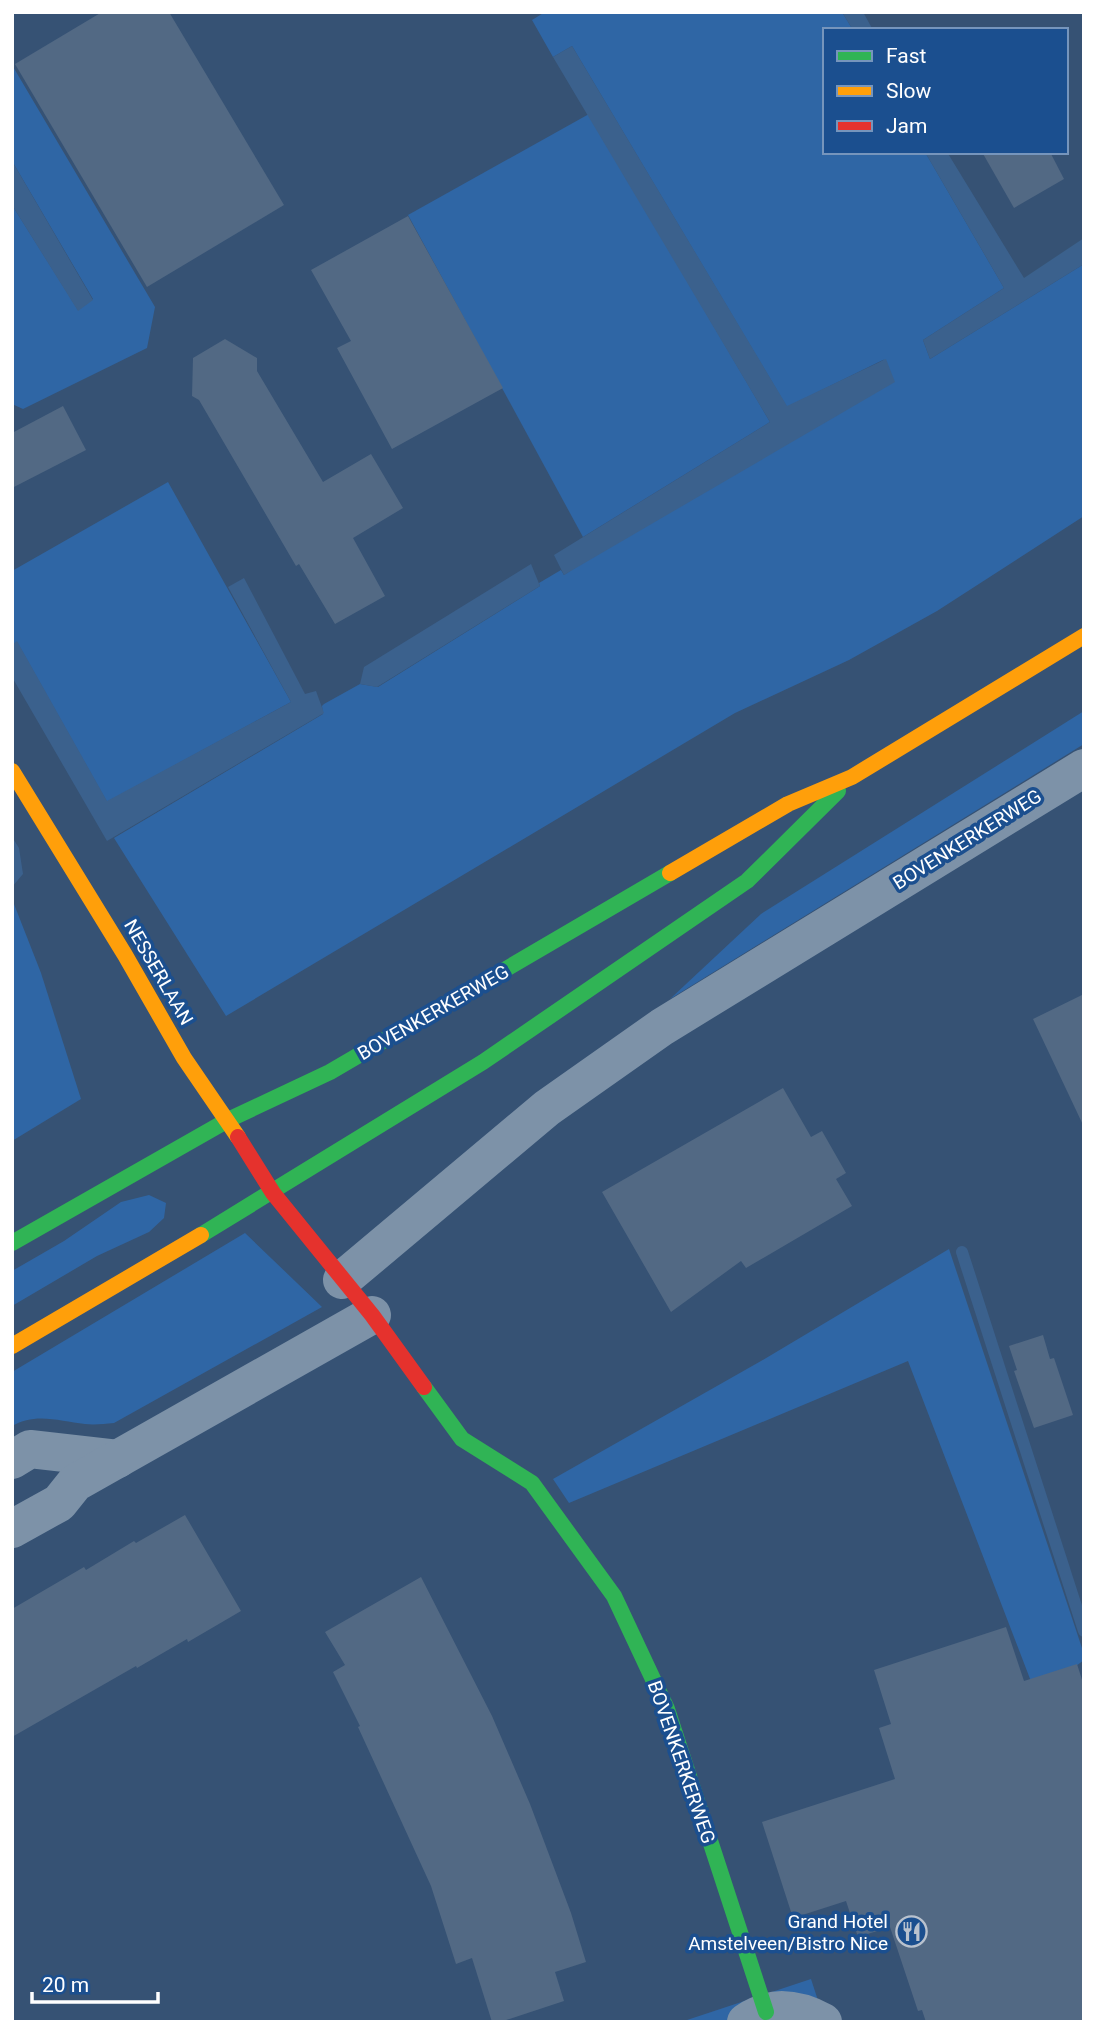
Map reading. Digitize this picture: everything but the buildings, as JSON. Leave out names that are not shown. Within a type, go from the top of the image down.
[{"type":"main road","name":"BOVENKERKERWEG","points":[[12,1243],[228,1120],[330,1072],[788,804],[852,777],[1084,636]]},
{"type":"main road","name":"NESSERLAAN","points":[[12,771],[125,955],[184,1058],[228,1120],[273,1193]]},
{"type":"main road","name":"BOVENKERKERWEG","points":[[12,1346],[273,1193],[483,1062],[747,881],[852,777]]},
{"type":"main road","name":"BOVENKERKERWEG","points":[[273,1193],[372,1315],[462,1439],[532,1483],[614,1596],[667,1709],[756,2017]]},
{"type":"street","name":"BOVENKERKERWEG","points":[[342,1280],[547,1108],[662,1027],[1084,768]]},
{"type":"street","points":[[12,1530],[59,1503],[75,1483],[372,1315]]},
{"type":"street","points":[[12,1460],[30,1449],[118,1459]]},
{"type":"street","points":[[756,2017],[776,2009],[804,2012],[823,2022]]},
{"type":"shaded area","points":[[545,12],[842,12],[852,28],[823,28],[823,154],[926,154],[1004,288],[923,340],[930,359],[1084,264],[1084,516],[937,611],[849,660],[735,713],[226,1016],[114,838],[323,714],[324,704],[360,684],[378,687],[540,586],[539,583],[561,570],[564,575],[885,359],[787,407],[572,46],[553,57],[532,20]]},
{"type":"shaded area","points":[[842,12],[863,12],[872,28],[852,28]]},
{"type":"shaded area","points":[[572,46],[787,406],[886,359],[895,382],[564,575],[554,555],[770,422],[553,57]]},
{"type":"shaded area","points":[[12,65],[155,307],[147,348],[23,409],[12,404],[12,205],[78,310],[93,299],[12,161]]},
{"type":"shaded area","points":[[589,114],[770,422],[583,537],[408,215]]},
{"type":"shaded area","points":[[926,154],[948,154],[1024,278],[1084,238],[1084,264],[930,359],[923,340],[1004,288]]},
{"type":"shaded area","points":[[12,161],[93,300],[78,311],[12,205]]},
{"type":"shaded area","points":[[168,482],[291,702],[107,802],[17,642],[12,645],[12,571]]},
{"type":"shaded area","points":[[531,564],[540,586],[377,687],[360,684],[364,667]]},
{"type":"shaded area","points":[[244,578],[305,694],[316,691],[324,713],[107,841],[12,677],[12,645],[17,641],[107,801],[291,702],[228,587]]},
{"type":"shaded area","points":[[1084,711],[1084,744],[670,999],[761,914]]},
{"type":"shaded area","points":[[12,837],[19,848],[23,874],[12,887]]},
{"type":"shaded area","points":[[12,899],[41,973],[81,1099],[12,1141]]},
{"type":"shaded area","points":[[149,1195],[166,1203],[164,1218],[149,1232],[97,1256],[12,1306],[12,1271],[64,1241],[121,1202]]},
{"type":"shaded area","points":[[245,1233],[322,1307],[114,1423],[88,1424],[39,1418],[12,1426],[12,1372]]},
{"type":"shaded area","points":[[949,1249],[1084,1654],[1084,1660],[1068,1672],[1032,1684],[908,1361],[569,1503],[553,1479],[761,1361]]},
{"type":"shaded area","points":[[811,1979],[825,2022],[681,2022]]},
{"type":"waterway","points":[[962,1252],[1084,1631]]},
{"type":"traffic: fast","points":[[201,1235],[483,1062],[747,881],[838,791]]},
{"type":"traffic: fast","points":[[12,1243],[228,1120],[330,1072],[670,873]]},
{"type":"traffic: fast","points":[[424,1387],[462,1439],[532,1483],[614,1596],[667,1709],[766,2012]]},
{"type":"traffic: slow","points":[[670,873],[788,804],[852,777],[1084,636]]},
{"type":"traffic: slow","points":[[12,771],[125,955],[184,1058],[238,1137]]},
{"type":"traffic: slow","points":[[12,1346],[201,1235]]},
{"type":"traffic: jam","points":[[238,1137],[273,1193],[372,1315],[424,1387]]},
{"type":"place","name":"Grand Hotel Amstelveen/Bistro Nice","points":[[911,1932]]}]
